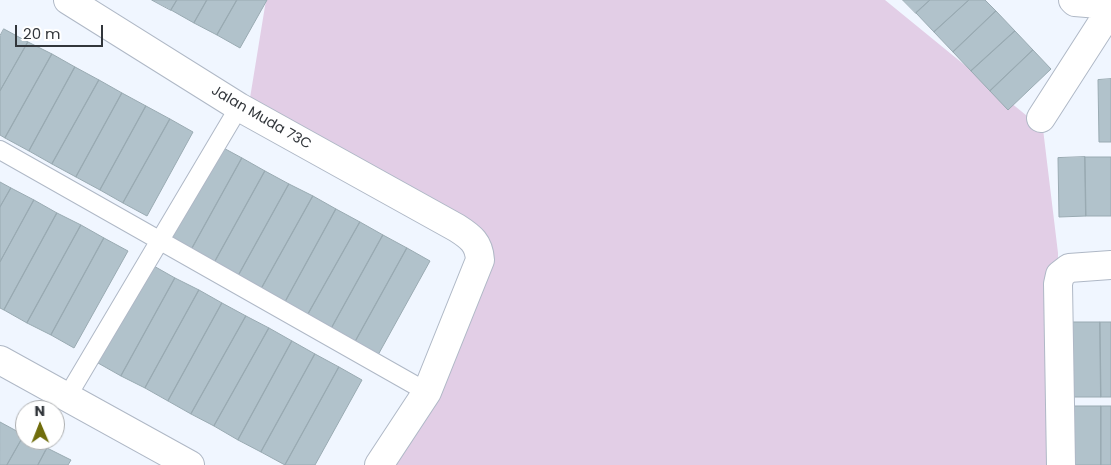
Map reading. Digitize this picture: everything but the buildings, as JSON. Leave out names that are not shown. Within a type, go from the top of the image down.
[{"type":"street","name":"Jalan Muda 73C","points":[[68,0],[238,107],[457,228],[477,244],[480,250],[480,260],[427,392],[379,465]]},
{"type":"street","points":[[1041,118],[1111,7],[1072,0]]},
{"type":"street","points":[[1061,465],[1058,284],[1060,275],[1069,268],[1111,264]]},
{"type":"street","points":[[0,360],[190,465]]},
{"type":"lane","points":[[67,397],[238,107]]},
{"type":"lane","points":[[0,150],[427,392]]},
{"type":"shaded area","points":[[266,0],[885,0],[1043,129],[1058,253],[1058,465],[386,465],[485,254],[250,98]]}]
